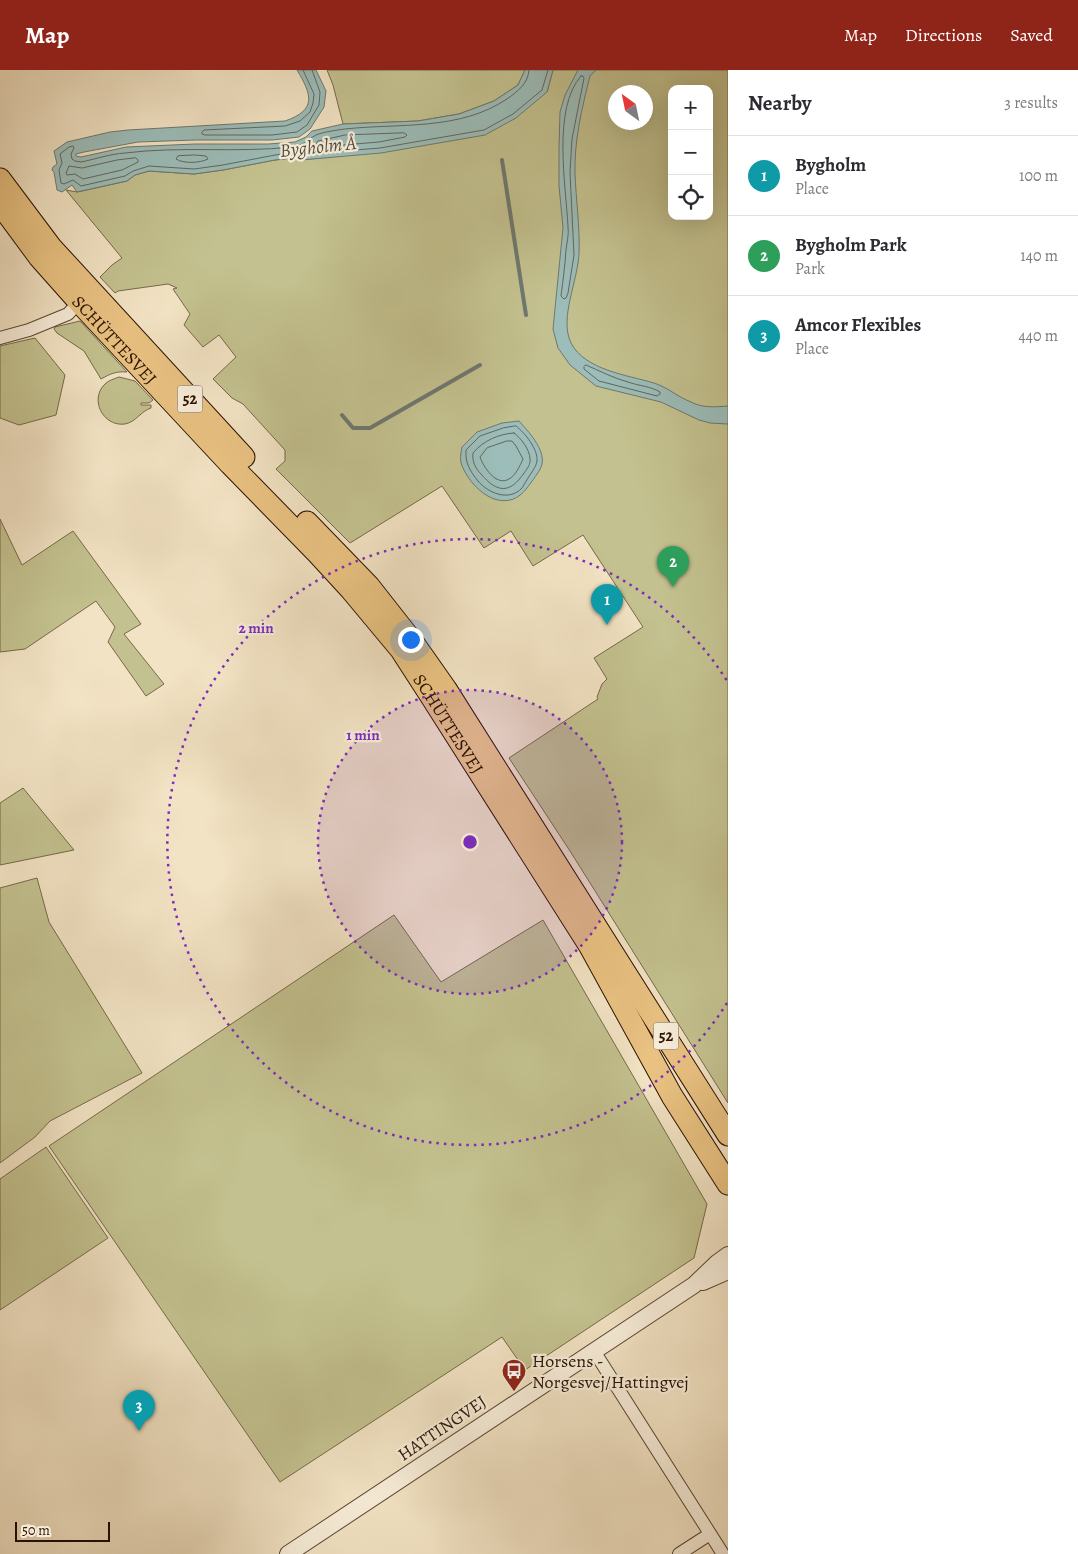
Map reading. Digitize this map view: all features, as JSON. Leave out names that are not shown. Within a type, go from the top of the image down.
[{"type":"main road","name":"SCHÜTTESVEJ","points":[[0,179],[51,247],[240,453],[368,586],[413,642],[446,689],[728,1135]]},
{"type":"main road","name":"SCHÜTTESVEJ","points":[[0,204],[39,257],[79,302],[224,457],[317,552],[401,650],[589,946],[672,1096],[728,1184]]},
{"type":"street","points":[[0,338],[29,330],[68,314],[79,302]]},
{"type":"street","name":"HATTINGVEJ","points":[[694,1286],[728,1255]]},
{"type":"street","name":"HATTINGVEJ","points":[[288,1554],[694,1286],[728,1272]]},
{"type":"street","points":[[594,1351],[723,1554]]},
{"type":"street","points":[[679,1554],[710,1534]]},
{"type":"shaded area","points":[[327,70],[525,70],[518,85],[494,101],[459,114],[418,121],[343,124]]},
{"type":"shaded area","points":[[553,70],[728,70],[728,1103],[570,851],[509,758],[598,699],[602,684],[607,679],[594,658],[643,627],[583,535],[533,566],[511,531],[484,548],[442,486],[350,543],[276,469],[285,461],[285,450],[243,404],[232,398],[213,379],[236,357],[219,335],[203,347],[184,325],[190,314],[173,289],[177,288],[168,284],[115,293],[100,277],[122,258],[66,190],[77,192],[127,181],[135,175],[149,171],[194,174],[275,160],[300,157],[301,160],[338,156],[547,92]]},
{"type":"shaded area","points":[[80,321],[127,372],[113,373],[101,379],[84,351],[54,329],[55,327]]},
{"type":"shaded area","points":[[35,338],[65,375],[56,415],[19,425],[0,418],[0,346]]},
{"type":"shaded area","points":[[119,377],[135,381],[153,400],[149,403],[141,403],[141,405],[151,405],[151,408],[125,424],[117,424],[110,421],[105,417],[98,404],[100,390],[105,384]]},
{"type":"shaded area","points":[[0,519],[22,565],[73,531],[141,624],[124,634],[164,684],[146,696],[108,642],[115,627],[96,601],[25,649],[0,652]]},
{"type":"shaded area","points":[[23,788],[74,850],[0,865],[0,803]]},
{"type":"shaded area","points":[[37,878],[49,922],[142,1073],[50,1121],[35,1137],[0,1163],[0,888]]},
{"type":"shaded area","points":[[394,915],[441,982],[543,920],[707,1204],[694,1258],[525,1370],[502,1337],[280,1482],[49,1146]]},
{"type":"shaded area","points":[[46,1147],[108,1238],[0,1310],[0,1179]]},
{"type":"water","name":"Bygholm Å","points":[[297,70],[316,70],[326,91],[324,107],[310,129],[299,137],[272,140],[138,142],[84,152],[76,154],[76,156],[81,157],[126,147],[295,142],[306,137],[312,131],[343,124],[418,121],[459,114],[494,101],[518,85],[525,70],[553,70],[547,92],[516,118],[485,135],[381,153],[301,160],[300,157],[194,174],[149,171],[135,175],[127,181],[77,192],[72,185],[62,192],[57,190],[52,170],[57,164],[54,151],[67,142],[110,132],[128,130],[285,121],[295,117],[307,107],[309,101],[306,87]]},
{"type":"water","points":[[578,70],[596,70],[590,76],[577,137],[575,174],[579,253],[567,322],[571,343],[586,360],[608,370],[654,383],[686,400],[700,405],[713,407],[728,406],[728,424],[699,420],[661,402],[596,386],[570,365],[558,348],[553,329],[563,228],[559,186],[560,112],[565,95]]},
{"type":"water","points":[[519,421],[538,446],[541,452],[542,464],[528,487],[519,496],[502,501],[494,499],[480,490],[468,477],[461,463],[462,447],[477,432],[502,423]]},
{"type":"waterway","points":[[502,160],[526,315]]},
{"type":"waterway","points":[[342,415],[353,428],[370,428],[480,365]]},
{"type":"place","name":"Bygholm Park","points":[[673,587]]},
{"type":"place","name":"Bygholm","points":[[607,625]]},
{"type":"place","name":"Horsens - Norgesvej/Hattingvej","points":[[514,1392]]},
{"type":"place","name":"Amcor Flexibles","points":[[139,1431]]}]
